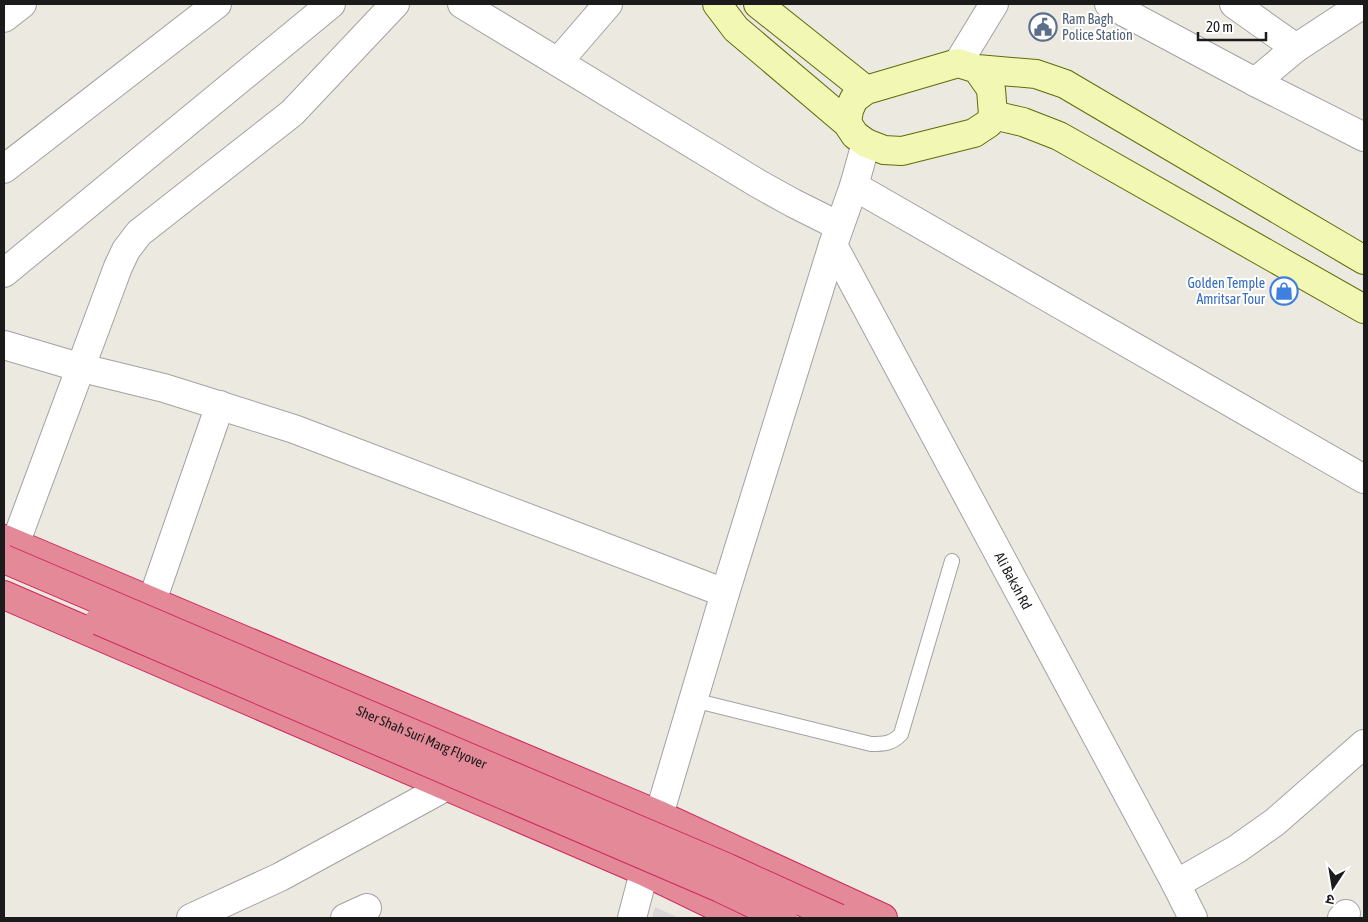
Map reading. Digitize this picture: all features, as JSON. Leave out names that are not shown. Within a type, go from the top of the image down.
[{"type":"highway","points":[[8,547],[152,601],[659,815],[883,918]]},
{"type":"highway","name":"Sher Shah Suri Marg Flyover","points":[[8,547],[838,918]]},
{"type":"highway","name":"Sher Shah Suri Marg Flyover","points":[[4,580],[720,888],[782,918]]},
{"type":"highway","points":[[4,594],[645,872],[740,918]]},
{"type":"main road","points":[[717,4],[736,29],[847,123],[855,135],[866,143],[884,150],[902,151],[974,133],[989,123],[992,115],[991,89],[967,66]]},
{"type":"main road","points":[[758,4],[866,90]]},
{"type":"main road","points":[[847,123],[849,110],[854,99],[866,90],[967,66],[1036,74],[1065,84],[1364,260]]},
{"type":"main road","points":[[992,115],[1023,122],[1059,136],[1364,309]]},
{"type":"street","points":[[4,18],[22,4]]},
{"type":"street","points":[[4,169],[217,4]]},
{"type":"street","points":[[4,273],[331,4]]},
{"type":"street","points":[[8,547],[82,368],[118,267],[126,250],[139,233],[292,113],[395,4]]},
{"type":"street","points":[[462,4],[757,183],[836,236]]},
{"type":"street","points":[[558,62],[608,4]]},
{"type":"street","points":[[967,66],[994,4]]},
{"type":"street","points":[[1109,4],[1254,82],[1364,137]]},
{"type":"street","points":[[1234,4],[1296,48]]},
{"type":"street","points":[[1254,82],[1296,48],[1363,4]]},
{"type":"street","points":[[632,918],[659,815],[725,593],[866,143]]},
{"type":"street","points":[[854,186],[1364,478]]},
{"type":"street","name":"Ali Baksh Rd","points":[[836,236],[1193,918]]},
{"type":"street","points":[[4,345],[82,368],[164,388],[294,429],[725,593]]},
{"type":"street","points":[[152,601],[220,406]]},
{"type":"street","points":[[1176,884],[1237,849],[1276,822],[1364,744]]},
{"type":"street","points":[[192,918],[280,877],[447,786]]},
{"type":"lane","points":[[693,700],[871,744],[887,744],[901,734],[952,561]]},
{"type":"shaded area","points":[[655,907],[679,918],[652,918]]},
{"type":"place","name":"Ram Bagh Police Station","points":[[1043,27]]},
{"type":"place","name":"Golden Temple Amritsar Tour","points":[[1284,291]]}]
